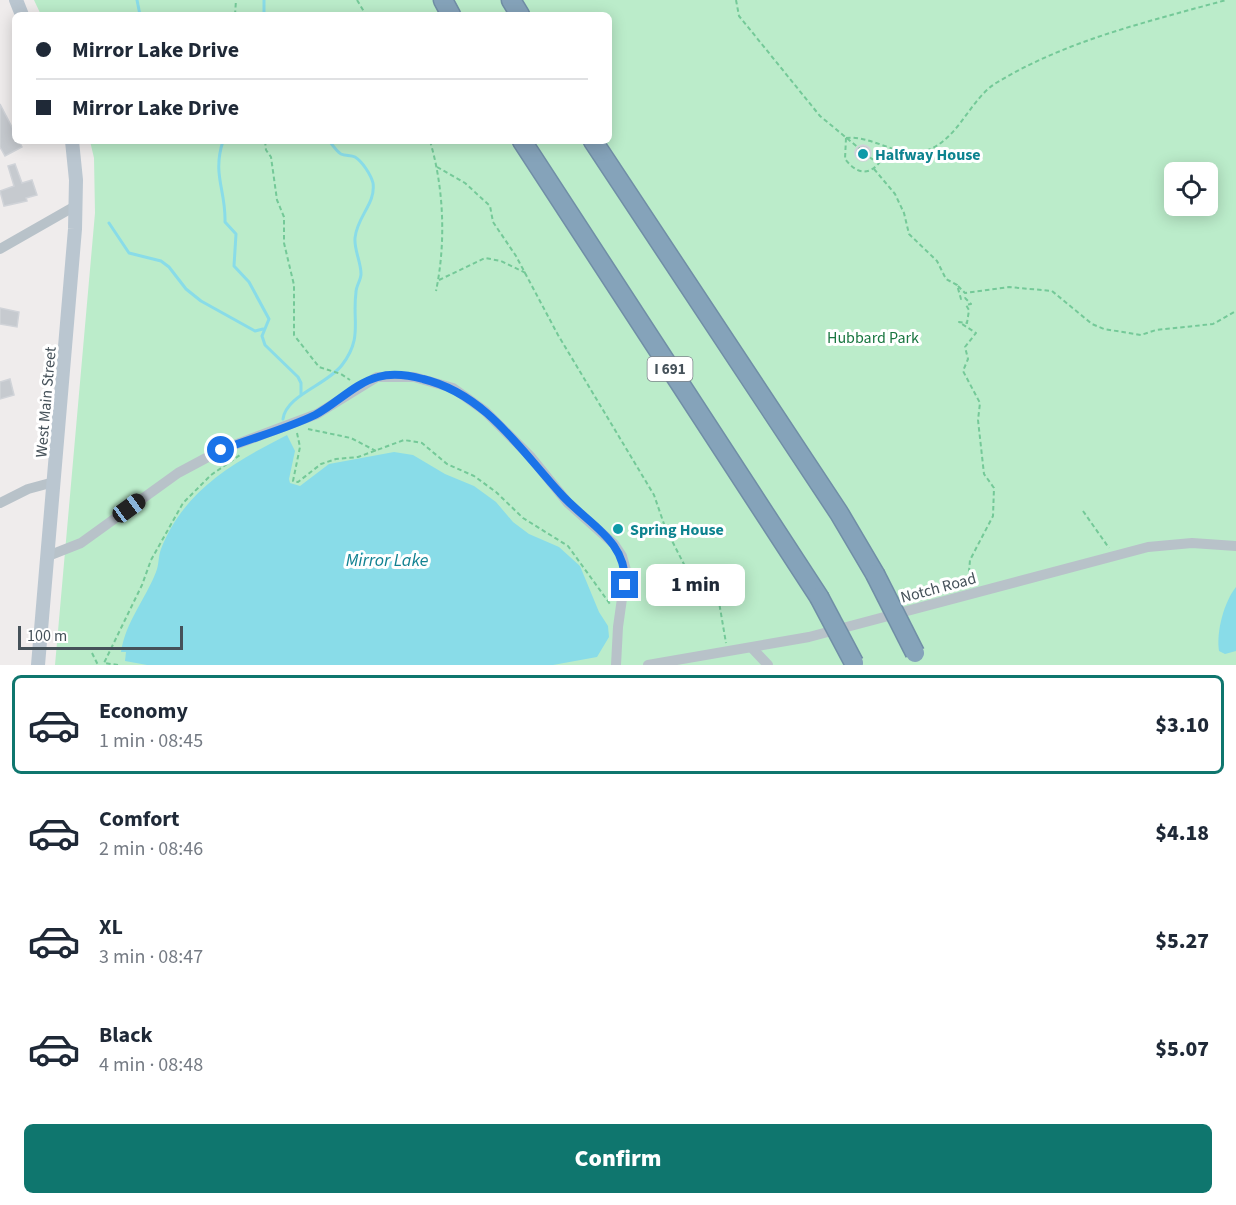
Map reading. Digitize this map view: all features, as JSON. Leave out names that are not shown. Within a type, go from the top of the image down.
[{"type":"highway","name":"I 691","points":[[524,144],[819,597],[854,664]]},
{"type":"highway","points":[[595,144],[839,513],[875,574],[917,659]]},
{"type":"main road","name":"West Main Street","points":[[39,665],[77,206],[72,144]]},
{"type":"street","points":[[0,249],[77,206]]},
{"type":"street","points":[[48,556],[81,543],[178,473],[221,450],[310,417],[377,377],[414,377],[453,388],[485,411],[530,456],[568,502],[614,544],[622,556],[626,570],[616,665]]},
{"type":"street","points":[[0,503],[34,486],[54,482]]},
{"type":"street","name":"Notch Road","points":[[648,665],[753,649],[809,637],[1112,556],[1169,544],[1236,546]]},
{"type":"street","points":[[753,649],[768,665]]},
{"type":"path","points":[[736,0],[739,16],[777,66],[820,116],[872,159],[881,162]]},
{"type":"path","points":[[846,138],[857,136],[873,140],[886,149],[923,151],[944,141],[993,85],[1070,45],[1226,0]]},
{"type":"path","points":[[846,138],[845,159],[851,167],[860,172],[874,169],[881,162],[886,149]]},
{"type":"path","points":[[265,144],[271,157],[277,200],[284,217],[284,243],[294,285],[294,335],[319,367],[341,374]]},
{"type":"path","points":[[431,144],[437,167],[441,202],[439,280],[436,291]]},
{"type":"path","points":[[437,167],[465,183],[490,206],[493,222],[526,273],[558,335],[654,495],[665,527],[694,584],[706,598],[719,602],[728,652]]},
{"type":"path","points":[[874,169],[895,194],[904,213],[909,234],[937,261],[946,279],[965,293],[1009,287],[1052,291],[1092,324],[1104,329],[1141,335],[1156,330],[1213,324],[1236,311]]},
{"type":"path","points":[[439,280],[485,258],[501,261],[526,273]]},
{"type":"path","points":[[957,285],[961,300],[965,298],[971,304],[966,305],[969,310],[967,323],[959,322],[976,333],[965,347],[969,359],[963,371],[980,403],[978,420],[984,474],[994,488],[993,516],[970,560],[967,594]]},
{"type":"path","points":[[298,429],[294,429],[300,447],[293,481],[298,482],[321,464],[376,451],[404,440],[422,443],[447,465],[474,476],[496,492],[523,518],[568,546],[595,581],[600,593],[620,615]]},
{"type":"path","points":[[306,429],[351,438],[376,451]]},
{"type":"path","points":[[104,663],[142,585],[151,560],[183,503],[211,475],[247,452]]},
{"type":"path","points":[[1083,512],[1106,541],[1112,556]]},
{"type":"path","points":[[92,653],[98,665]]},
{"type":"path","points":[[96,661],[118,665]]},
{"type":"green space","name":"Hubbard Park","points":[[34,0],[1236,0],[1236,665],[55,665],[95,213],[94,158],[91,144],[612,144],[612,12],[40,12]]},
{"type":"water","name":"Mirror Lake","points":[[287,435],[295,451],[290,483],[300,486],[329,464],[394,452],[413,455],[445,474],[474,486],[496,502],[513,522],[529,534],[559,547],[580,566],[599,612],[608,626],[609,637],[597,657],[553,665],[147,665],[125,661],[126,652],[121,652],[127,630],[152,582],[161,549],[183,510],[197,494],[230,467]]},
{"type":"water","points":[[1236,587],[1236,651],[1225,654],[1219,651],[1220,626],[1228,601]]},
{"type":"building","points":[[0,104],[12,127],[12,144],[20,144],[22,147],[5,156],[0,147]]},
{"type":"building","name":"Halfway House","points":[[860,145],[866,145],[871,153],[869,159],[860,161],[855,156],[855,150]]},
{"type":"building","points":[[15,164],[22,183],[32,180],[37,195],[26,198],[27,201],[4,206],[0,191],[14,186],[8,166]]},
{"type":"building","points":[[0,308],[19,312],[17,327],[0,324]]},
{"type":"building","points":[[10,379],[14,395],[0,399],[0,382]]},
{"type":"waterway","points":[[137,0],[139,12]]},
{"type":"waterway","points":[[264,0],[264,12]]},
{"type":"waterway","points":[[222,144],[219,173],[225,222],[236,234],[234,266],[249,282],[269,319],[262,336],[265,345],[298,377],[301,383],[301,394]]},
{"type":"waterway","points":[[283,419],[291,403],[342,365],[355,338],[356,290],[361,274],[355,238],[356,230],[372,197],[373,183],[366,168],[358,159],[341,154],[331,144]]},
{"type":"waterway","points":[[109,223],[129,253],[161,261],[169,267],[186,289],[201,301],[255,331],[263,329]]},
{"type":"place","name":"Halfway House","points":[[863,154]]},
{"type":"place","name":"Spring House","points":[[618,529]]},
{"type":"route","points":[[221,450],[317,414],[377,377],[391,375],[434,381],[453,388],[485,411],[530,456],[568,502],[614,544],[622,556],[626,570],[625,585]]}]
